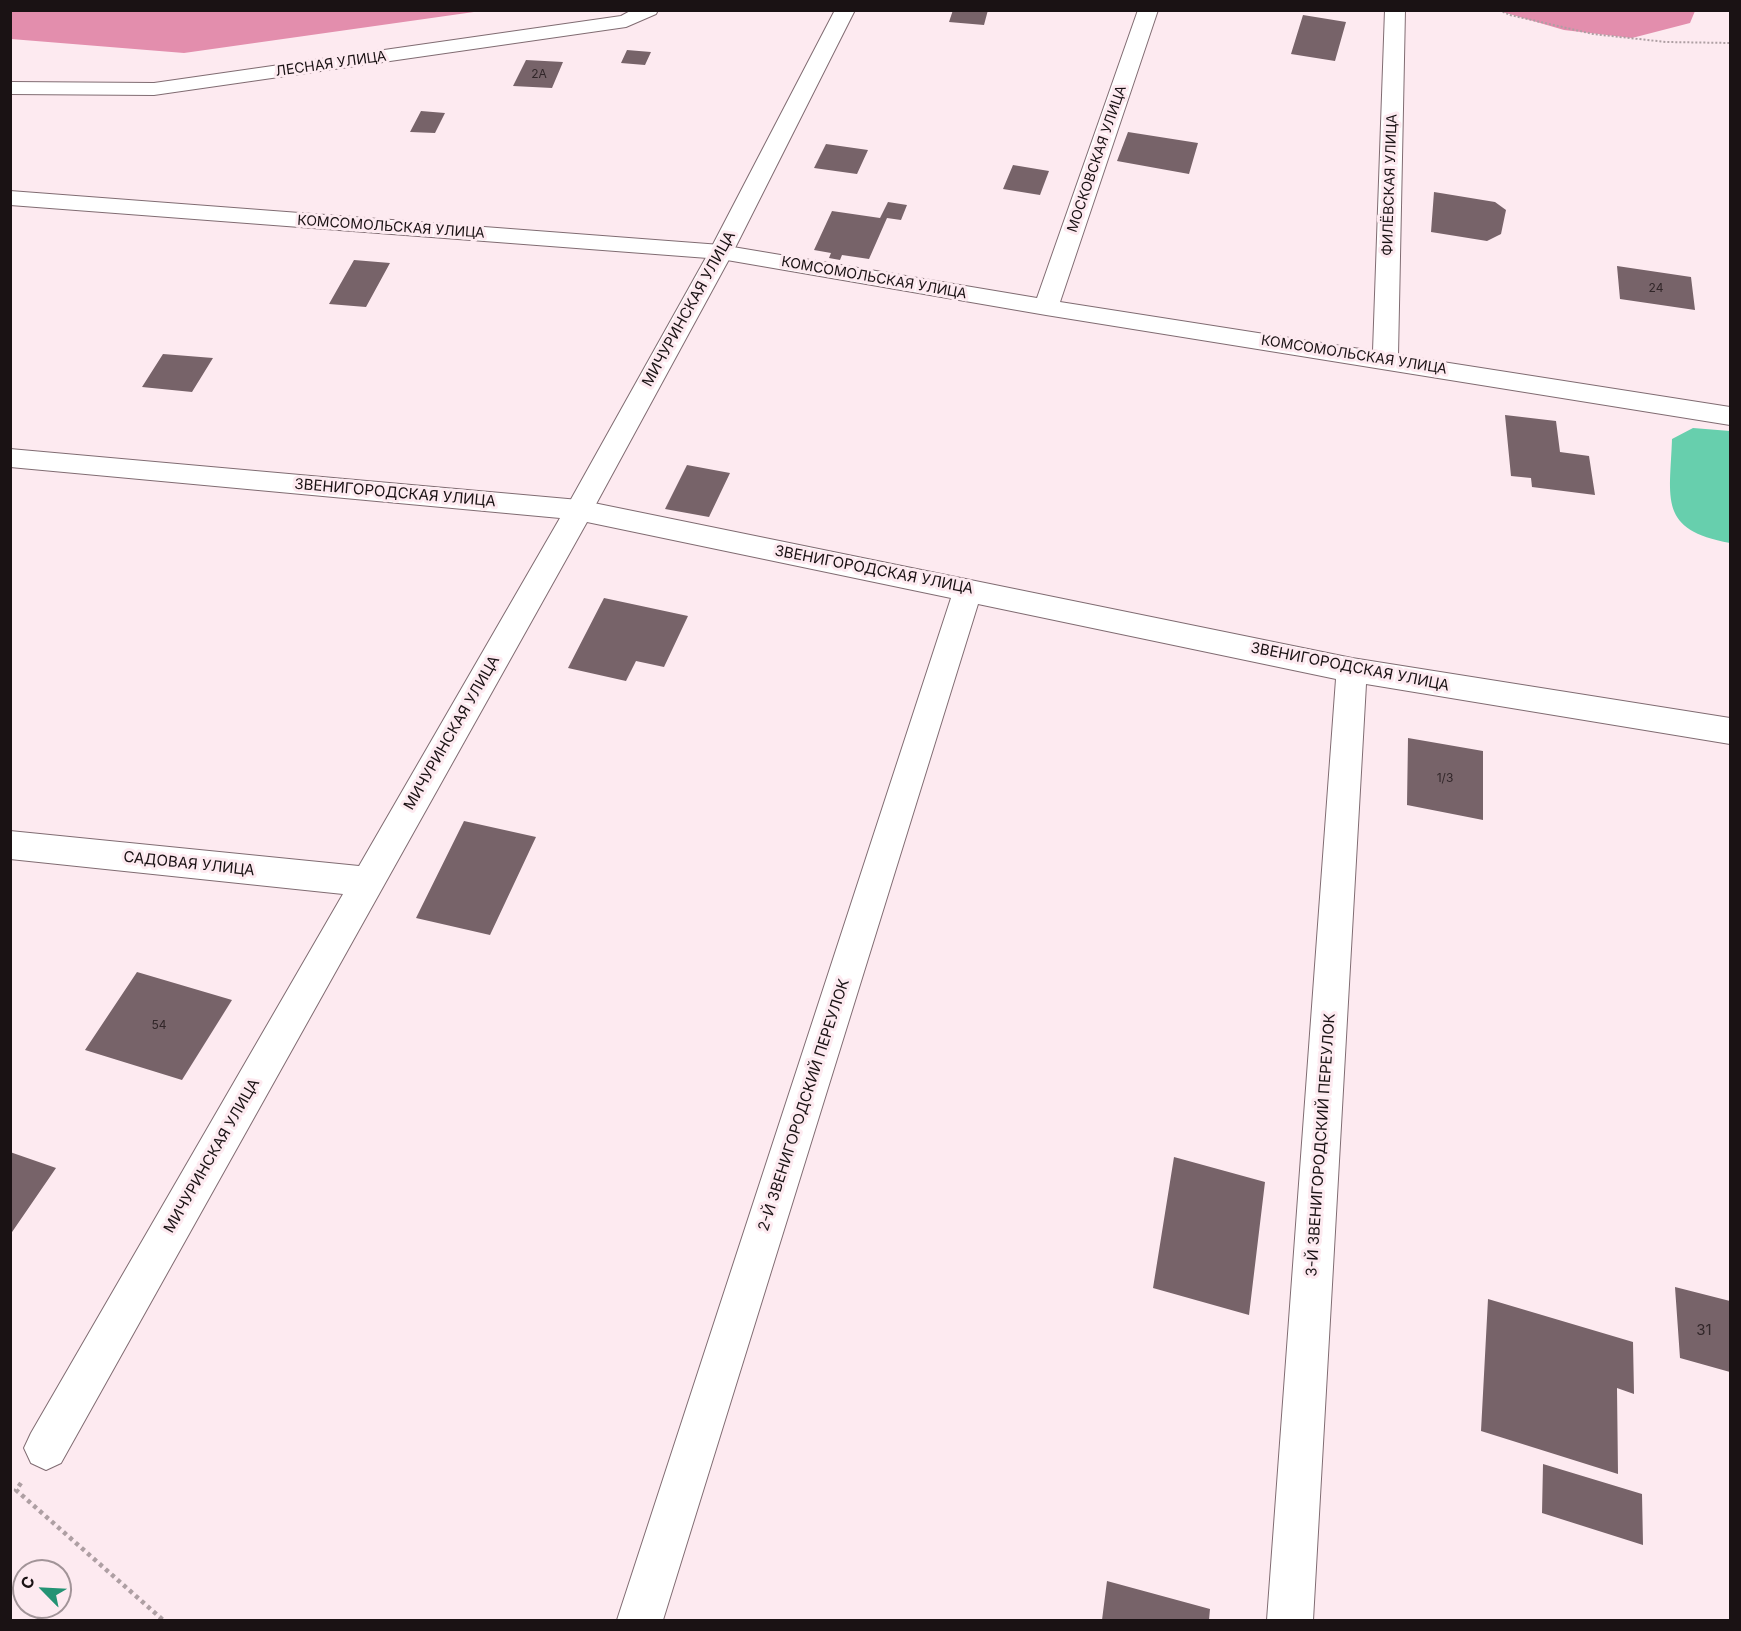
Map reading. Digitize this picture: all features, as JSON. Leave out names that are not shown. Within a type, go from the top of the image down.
[{"type":"street","name":"ЛЕСНАЯ УЛИЦА","points":[[10,88],[154,89],[626,21],[649,10]]},
{"type":"street","name":"МИЧУРИНСКАЯ УЛИЦА","points":[[46,1448],[579,510],[721,252],[844,10]]},
{"type":"street","name":"МОСКОВСКАЯ УЛИЦА","points":[[1046,307],[1148,10]]},
{"type":"street","name":"ФИЛЁВСКАЯ УЛИЦА","points":[[1385,360],[1395,10]]},
{"type":"street","name":"КОМСОМОЛЬСКАЯ УЛИЦА","points":[[10,198],[721,252],[1046,307],[1731,416]]},
{"type":"street","name":"ЗВЕНИГОРОДСКАЯ УЛИЦА","points":[[10,458],[579,510],[1352,670],[1731,731]]},
{"type":"street","name":"2-Й ЗВЕНИГОРОДСКИЙ ПЕРЕУЛОК","points":[[640,1620],[968,589]]},
{"type":"street","name":"3-Й ЗВЕНИГОРОДСКИЙ ПЕРЕУЛОК","points":[[1290,1620],[1352,670]]},
{"type":"street","name":"САДОВАЯ УЛИЦА","points":[[10,845],[368,882]]},
{"type":"path","points":[[1499,10],[1593,34],[1666,42],[1731,43]]},
{"type":"path","points":[[46,1448],[16,1490],[163,1620]]},
{"type":"shaded area","points":[[10,11],[481,11],[184,53],[11,39]]},
{"type":"shaded area","points":[[1499,11],[1695,11],[1690,23],[1632,38],[1564,30]]},
{"type":"shaded area","points":[[1693,428],[1730,431],[1730,543],[1690,530],[1679,520],[1673,509],[1670,495],[1672,439]]},
{"type":"building","points":[[953,10],[988,10],[984,25],[949,22]]},
{"type":"building","points":[[1303,15],[1346,22],[1335,61],[1291,54]]},
{"type":"building","points":[[627,50],[651,52],[645,65],[621,63]]},
{"type":"building","points":[[526,60],[563,62],[552,88],[513,86]]},
{"type":"building","points":[[421,111],[445,113],[435,133],[410,132]]},
{"type":"building","points":[[1128,132],[1198,143],[1189,174],[1117,161]]},
{"type":"building","points":[[826,144],[868,150],[857,174],[814,168]]},
{"type":"building","points":[[1013,165],[1049,171],[1040,195],[1003,189]]},
{"type":"building","points":[[1434,192],[1495,202],[1506,210],[1501,234],[1487,241],[1431,232]]},
{"type":"building","points":[[888,202],[907,205],[901,220],[887,218],[869,259],[842,255],[840,260],[829,258],[831,253],[814,250],[832,211],[880,218]]},
{"type":"building","points":[[354,260],[390,263],[366,307],[329,304]]},
{"type":"building","points":[[1617,266],[1691,277],[1695,310],[1620,299]]},
{"type":"building","points":[[163,354],[213,358],[192,392],[142,387]]},
{"type":"building","points":[[1505,415],[1556,421],[1560,452],[1589,456],[1595,495],[1532,487],[1531,478],[1511,476]]},
{"type":"building","points":[[687,465],[730,473],[709,517],[665,509]]},
{"type":"building","points":[[604,598],[688,616],[664,667],[636,661],[626,681],[568,668]]},
{"type":"building","points":[[1408,738],[1483,751],[1483,820],[1407,805]]},
{"type":"building","points":[[464,821],[536,837],[490,935],[416,918]]},
{"type":"building","points":[[137,972],[232,1000],[182,1080],[85,1050]]},
{"type":"building","points":[[10,1152],[56,1168],[10,1235]]},
{"type":"building","points":[[1174,1157],[1265,1182],[1249,1315],[1153,1288]]},
{"type":"building","points":[[1675,1287],[1730,1301],[1730,1372],[1680,1358]]},
{"type":"building","points":[[1488,1299],[1633,1342],[1634,1394],[1617,1388],[1618,1474],[1481,1431]]},
{"type":"building","points":[[1543,1464],[1642,1494],[1643,1545],[1542,1513]]},
{"type":"building","points":[[1107,1581],[1210,1609],[1209,1620],[1102,1620]]}]
